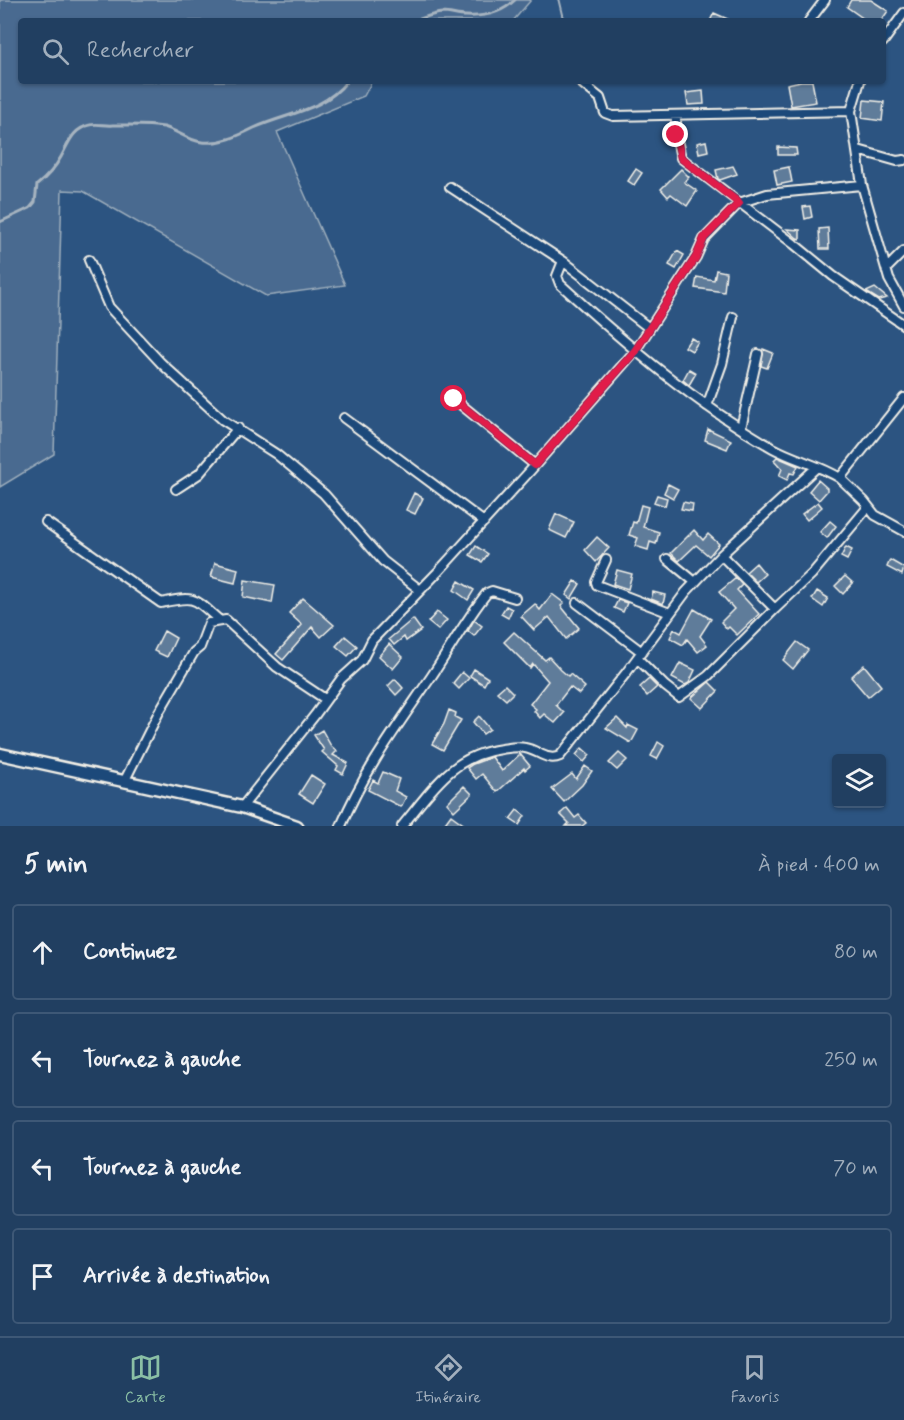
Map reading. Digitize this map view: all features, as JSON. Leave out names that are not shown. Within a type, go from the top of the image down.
[{"type":"main road","points":[[0,754],[242,807],[297,826]]},
{"type":"street","points":[[811,18],[825,0]]},
{"type":"street","points":[[886,38],[904,13]]},
{"type":"street","points":[[583,84],[600,98],[605,113],[619,117],[852,111]]},
{"type":"street","points":[[858,84],[852,111],[862,185],[889,279],[904,306]]},
{"type":"street","points":[[676,115],[676,135],[681,158],[833,276],[904,325]]},
{"type":"street","points":[[858,150],[897,161],[904,160]]},
{"type":"street","points":[[242,807],[315,715],[340,679],[357,666],[372,640],[484,522],[635,351],[696,257],[704,238],[739,203],[767,194],[862,185]]},
{"type":"street","points":[[450,187],[563,261],[649,328]]},
{"type":"street","points":[[887,268],[904,251]]},
{"type":"street","points":[[89,260],[109,307],[161,363],[223,420],[276,454],[324,494],[383,561],[420,590]]},
{"type":"street","points":[[563,261],[557,276],[560,284],[635,351],[706,406],[741,428],[775,449],[840,478],[876,515],[904,531]]},
{"type":"street","points":[[706,406],[722,364],[733,317]]},
{"type":"street","points":[[741,428],[758,354]]},
{"type":"street","points":[[840,478],[904,398]]},
{"type":"street","points":[[454,399],[535,465]]},
{"type":"street","points":[[344,418],[484,522]]},
{"type":"street","points":[[176,489],[199,474],[238,428]]},
{"type":"street","points":[[402,826],[434,788],[459,763],[470,757],[486,751],[517,747],[526,748],[550,758],[560,756],[695,582],[721,555],[817,467]]},
{"type":"street","points":[[577,603],[640,655],[665,686],[679,697],[708,676],[812,574],[868,507]]},
{"type":"street","points":[[46,522],[161,603],[180,598],[196,599],[220,621]]},
{"type":"street","points":[[721,555],[775,609]]},
{"type":"street","points":[[667,559],[695,582]]},
{"type":"street","points":[[606,561],[596,582],[597,585],[670,613]]},
{"type":"street","points":[[341,826],[351,801],[384,743],[432,676],[469,615],[487,593],[492,591],[515,598]]},
{"type":"street","points":[[124,782],[159,712],[194,652],[200,647],[209,622],[226,620],[277,667],[325,699]]},
{"type":"shaded area","points":[[0,0],[531,0],[516,18],[18,18],[18,84],[370,84],[364,96],[277,132],[345,285],[266,296],[83,191],[62,190],[54,454],[0,487]]},
{"type":"building","points":[[851,0],[871,0],[888,11],[883,18],[863,18],[847,7]]},
{"type":"building","points":[[714,13],[725,18],[712,18]]},
{"type":"building","points":[[787,84],[813,84],[816,102],[791,106]]},
{"type":"building","points":[[703,91],[704,104],[688,105],[686,93]]},
{"type":"building","points":[[864,100],[884,102],[882,121],[862,118]]},
{"type":"building","points":[[706,141],[708,151],[699,153],[697,143]]},
{"type":"building","points":[[778,147],[796,148],[797,155],[778,155]]},
{"type":"building","points":[[733,166],[737,174],[718,179],[716,170]]},
{"type":"building","points":[[789,167],[792,182],[777,185],[774,170]]},
{"type":"building","points":[[636,169],[642,173],[634,185],[628,181]]},
{"type":"building","points":[[681,169],[689,177],[684,182],[697,191],[687,206],[671,194],[668,197],[661,189]]},
{"type":"building","points":[[810,206],[812,217],[805,219],[803,207]]},
{"type":"building","points":[[828,228],[829,249],[820,249],[819,229]]},
{"type":"building","points":[[787,229],[800,230],[800,239],[797,238]]},
{"type":"building","points":[[677,251],[684,255],[676,269],[669,265]]},
{"type":"building","points":[[716,270],[726,272],[724,292],[695,288],[697,277],[714,280]]},
{"type":"building","points":[[875,288],[887,298],[879,300],[866,292]]},
{"type":"building","points":[[691,338],[698,342],[692,351],[685,347]]},
{"type":"building","points":[[763,349],[773,353],[767,368],[761,366]]},
{"type":"building","points":[[689,369],[696,373],[689,385],[683,380]]},
{"type":"building","points":[[708,429],[731,440],[727,449],[705,440]]},
{"type":"building","points":[[777,457],[798,466],[794,474],[790,473],[787,480],[779,476],[782,469],[774,460]]},
{"type":"building","points":[[818,480],[827,488],[819,500],[809,491]]},
{"type":"building","points":[[668,484],[678,489],[673,498],[664,493]]},
{"type":"building","points":[[414,493],[423,498],[415,514],[406,510]]},
{"type":"building","points":[[657,495],[667,498],[665,506],[654,502]]},
{"type":"building","points":[[683,502],[693,504],[692,511],[681,509]]},
{"type":"building","points":[[818,502],[822,507],[807,520],[802,514]]},
{"type":"building","points":[[641,505],[648,507],[643,527],[659,532],[656,544],[650,542],[648,550],[635,546],[638,538],[629,535],[633,522],[636,523]]},
{"type":"building","points":[[556,514],[574,522],[566,538],[549,530]]},
{"type":"building","points":[[830,521],[836,526],[827,538],[820,532]]},
{"type":"building","points":[[694,530],[703,540],[708,534],[719,544],[709,556],[696,545],[679,561],[671,553]]},
{"type":"building","points":[[597,537],[609,548],[596,562],[585,550]]},
{"type":"building","points":[[476,546],[488,554],[482,562],[470,555]]},
{"type":"building","points":[[846,547],[852,550],[847,560],[841,557]]},
{"type":"building","points":[[890,560],[904,568],[902,575],[887,567]]},
{"type":"building","points":[[215,563],[238,569],[235,583],[211,577]]},
{"type":"building","points":[[756,563],[765,574],[756,582],[746,572]]},
{"type":"building","points":[[617,570],[632,574],[628,589],[613,584]]},
{"type":"building","points":[[845,576],[853,583],[843,594],[835,586]]},
{"type":"building","points":[[736,578],[742,585],[737,590],[759,614],[737,635],[721,622],[734,609],[719,592]]},
{"type":"building","points":[[245,580],[275,585],[272,603],[243,597]]},
{"type":"building","points":[[459,581],[474,590],[468,600],[454,590]]},
{"type":"building","points":[[575,581],[580,584],[571,599],[566,595]]},
{"type":"building","points":[[817,591],[828,598],[823,607],[812,599]]},
{"type":"building","points":[[653,592],[665,595],[663,604],[651,599]]},
{"type":"building","points":[[552,594],[564,603],[561,606],[579,628],[566,639],[549,617],[534,630],[521,616],[535,604],[540,610]]},
{"type":"building","points":[[303,598],[334,625],[321,637],[312,627],[283,660],[276,654],[302,625],[289,613]]},
{"type":"building","points":[[618,600],[627,603],[623,612],[614,608]]},
{"type":"building","points":[[506,606],[512,609],[508,618],[501,614]]},
{"type":"building","points":[[694,609],[711,619],[700,636],[707,645],[698,652],[687,639],[683,645],[670,638],[674,629],[681,633]]},
{"type":"building","points":[[437,612],[447,620],[438,630],[428,622]]},
{"type":"building","points":[[413,619],[421,630],[406,641],[404,637],[394,645],[389,639]]},
{"type":"building","points":[[474,620],[482,626],[474,636],[468,631]]},
{"type":"building","points":[[164,631],[176,638],[167,657],[154,651]]},
{"type":"building","points":[[514,632],[545,660],[549,657],[568,676],[570,674],[585,687],[579,694],[570,687],[556,705],[564,713],[555,723],[544,714],[540,718],[534,711],[536,709],[530,704],[548,681],[533,664],[530,668],[504,642]]},
{"type":"building","points":[[345,636],[357,646],[348,656],[336,646]]},
{"type":"building","points":[[797,642],[808,650],[793,669],[783,660]]},
{"type":"building","points":[[389,644],[403,657],[393,669],[379,656]]},
{"type":"building","points":[[680,663],[695,670],[689,683],[685,685],[672,678]]},
{"type":"building","points":[[864,665],[881,686],[868,697],[851,677]]},
{"type":"building","points":[[474,669],[488,678],[484,685],[470,676]]},
{"type":"building","points":[[462,672],[469,678],[459,689],[453,683]]},
{"type":"building","points":[[395,679],[403,688],[396,695],[388,686]]},
{"type":"building","points":[[649,679],[657,687],[647,696],[640,687]]},
{"type":"building","points":[[709,682],[718,691],[702,708],[691,698]]},
{"type":"building","points":[[505,685],[513,693],[506,700],[497,692]]},
{"type":"building","points":[[449,710],[456,713],[455,717],[461,720],[443,750],[432,744]]},
{"type":"building","points":[[479,716],[490,729],[483,734],[473,722]]},
{"type":"building","points":[[617,718],[627,728],[628,725],[638,730],[631,743],[606,728]]},
{"type":"building","points":[[322,730],[331,746],[337,751],[333,755],[348,763],[343,774],[336,770],[338,766],[322,752],[324,750],[314,735]]},
{"type":"building","points":[[658,742],[664,746],[657,759],[651,756]]},
{"type":"building","points":[[582,748],[590,755],[584,762],[576,755]]},
{"type":"building","points":[[619,753],[627,760],[617,770],[609,763]]},
{"type":"building","points":[[520,754],[530,766],[525,770],[524,768],[497,792],[482,774],[476,779],[467,768],[492,757],[502,771]]},
{"type":"building","points":[[585,766],[592,771],[582,785],[564,802],[552,789],[572,774],[576,779]]},
{"type":"building","points":[[383,772],[399,779],[395,791],[406,797],[401,807],[368,790],[373,780],[378,783]]},
{"type":"building","points":[[311,775],[325,784],[313,803],[299,794]]},
{"type":"building","points":[[464,786],[472,794],[454,811],[447,803]]},
{"type":"building","points":[[567,808],[575,818],[579,815],[586,823],[582,826],[566,826],[569,823],[560,814]]},
{"type":"building","points":[[517,810],[525,816],[519,825],[510,819]]},
{"type":"building","points":[[451,815],[466,826],[443,826]]},
{"type":"waterway","points":[[422,18],[442,13],[466,16],[486,15],[505,8],[515,0]]},
{"type":"waterway","points":[[559,0],[563,18]]},
{"type":"waterway","points":[[0,222],[30,208],[35,202],[37,185],[56,165],[75,133],[84,127],[96,124],[158,126],[169,128],[197,141],[223,141],[316,105],[338,91],[344,84]]},
{"type":"route","points":[[454,399],[535,465],[635,351],[696,257],[704,238],[739,203],[681,158],[676,135]]}]
